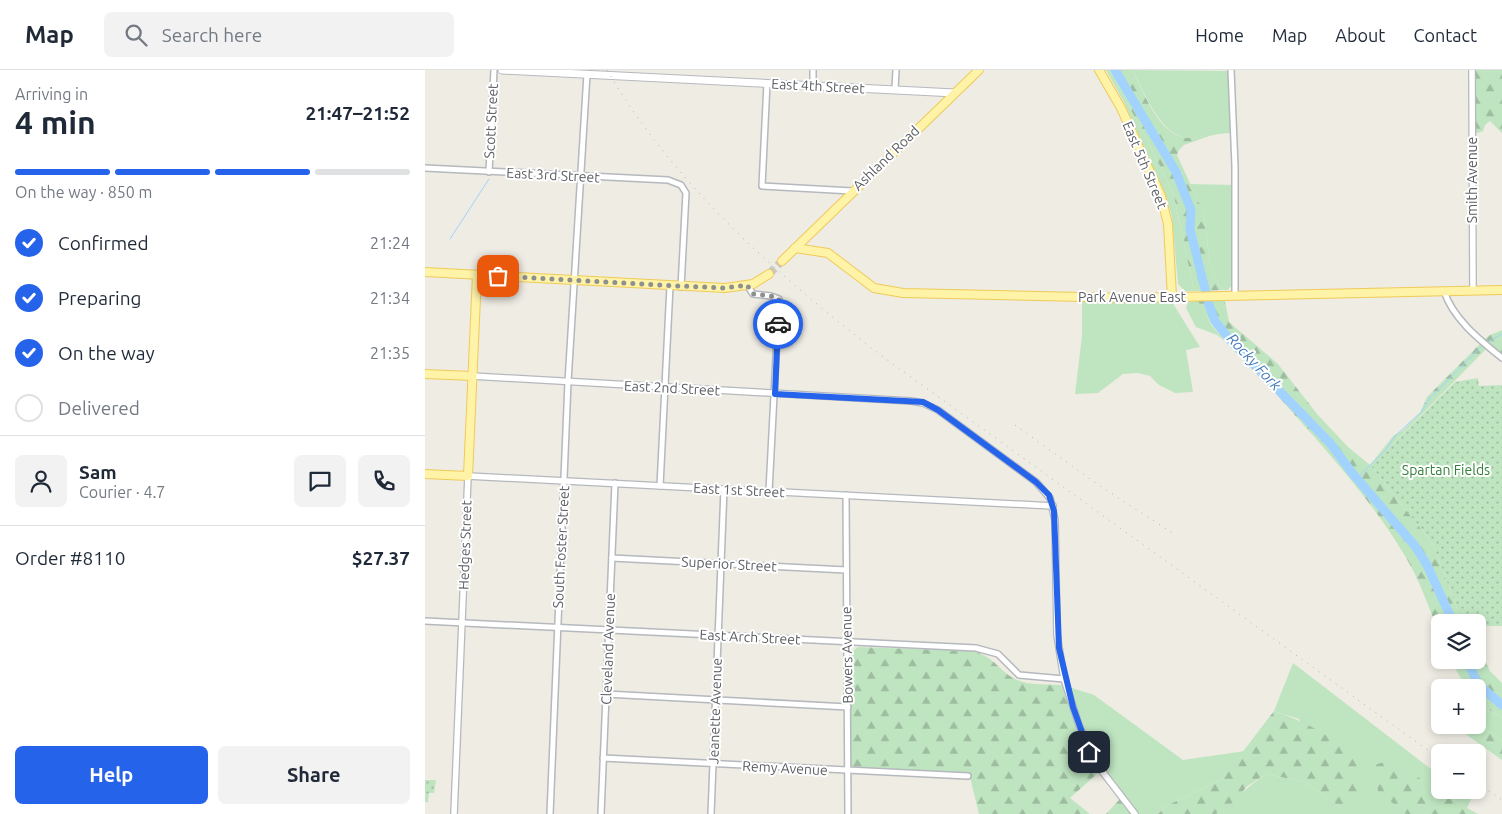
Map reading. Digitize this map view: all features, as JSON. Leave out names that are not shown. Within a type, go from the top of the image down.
[{"type":"main road","name":"East 4th Street","points":[[502,70],[955,93]]},
{"type":"main road","name":"Ashland Road","points":[[795,248],[979,70]]},
{"type":"main road","name":"East 5th Street","points":[[1099,70],[1121,108],[1163,202],[1169,234],[1172,297]]},
{"type":"main road","name":"Park Avenue East","points":[[795,248],[816,249],[833,255],[866,283],[874,288],[891,292],[1172,297],[1502,290]]},
{"type":"main road","points":[[782,261],[795,248]]},
{"type":"main road","points":[[425,272],[725,288],[747,285],[769,274]]},
{"type":"main road","name":"Hedges Street","points":[[468,476],[477,275]]},
{"type":"main road","name":"East 2nd Street","points":[[425,374],[472,376]]},
{"type":"main road","name":"East 1st Street","points":[[425,474],[468,476]]},
{"type":"street","name":"Scott Street","points":[[489,172],[494,70]]},
{"type":"street","points":[[813,70],[813,85]]},
{"type":"street","points":[[895,89],[896,70]]},
{"type":"street","points":[[1231,70],[1235,166],[1235,296]]},
{"type":"street","name":"Smith Avenue","points":[[1472,70],[1473,291]]},
{"type":"street","name":"South Foster Street","points":[[550,814],[568,382],[573,288],[576,281],[587,74]]},
{"type":"street","points":[[767,83],[762,186],[852,191]]},
{"type":"street","name":"East 3rd Street","points":[[425,168],[668,180],[681,185],[686,193],[681,286]]},
{"type":"street","points":[[747,285],[753,294],[779,299],[769,491]]},
{"type":"street","points":[[661,486],[670,286]]},
{"type":"street","points":[[1444,291],[1457,314],[1483,342],[1502,358]]},
{"type":"street","name":"East 2nd Street","points":[[472,376],[920,402],[938,410],[1036,482],[1049,495],[1053,506]]},
{"type":"street","name":"East 1st Street","points":[[468,476],[1053,506]]},
{"type":"street","name":"Hedges Street","points":[[454,814],[468,476]]},
{"type":"street","name":"Cleveland Avenue","points":[[601,814],[615,483]]},
{"type":"street","name":"Jeanette Avenue","points":[[711,814],[724,489]]},
{"type":"street","name":"Bowers Avenue","points":[[846,495],[849,814]]},
{"type":"street","points":[[1053,506],[1056,622],[1065,679],[1079,726],[1095,762],[1135,814]]},
{"type":"street","name":"Superior Street","points":[[612,558],[846,570]]},
{"type":"street","name":"East Arch Street","points":[[425,621],[983,649],[998,654],[1019,675],[1065,679]]},
{"type":"street","points":[[606,694],[847,707]]},
{"type":"street","name":"Remy Avenue","points":[[603,758],[713,765],[967,776]]},
{"type":"green space","points":[[1106,70],[1109,70],[1148,141],[1174,196],[1194,291],[1185,291],[1178,284],[1172,217],[1167,199],[1124,102]]},
{"type":"green space","points":[[1109,70],[1132,70],[1154,113],[1170,131],[1180,136],[1191,138],[1218,133],[1184,145],[1177,155],[1204,214],[1210,265],[1222,290],[1194,291],[1174,196],[1148,141]]},
{"type":"green space","points":[[1132,70],[1228,71],[1231,133],[1192,138],[1181,137],[1171,131],[1155,113]]},
{"type":"green space","points":[[1475,70],[1502,70],[1502,133],[1490,121],[1485,125],[1483,131],[1475,134]]},
{"type":"green space","points":[[1190,184],[1232,185],[1233,283],[1228,290],[1222,290],[1210,265],[1204,214]]},
{"type":"green space","points":[[1082,301],[1172,302],[1200,347],[1186,350],[1193,392],[1175,393],[1159,385],[1150,376],[1138,373],[1123,374],[1098,393],[1075,394],[1082,336]]},
{"type":"green space","points":[[1198,301],[1212,326],[1225,341],[1217,335],[1196,327],[1186,308],[1188,302]]},
{"type":"green space","points":[[1198,301],[1225,301],[1229,322],[1278,364],[1317,414],[1348,447],[1370,465],[1394,435],[1402,431],[1420,413],[1427,397],[1481,343],[1487,348],[1371,466],[1433,544],[1459,614],[1432,614],[1410,565],[1377,513],[1312,434],[1268,384],[1224,339],[1205,315]]},
{"type":"green space","points":[[1502,330],[1502,355],[1484,340]]},
{"type":"green space","name":"Spartan Fields","points":[[1478,378],[1479,386],[1502,385],[1502,626],[1486,626],[1486,614],[1459,614],[1433,544],[1371,466],[1455,382]]},
{"type":"green space","points":[[858,647],[972,651],[986,656],[1009,675],[1020,681],[1032,684],[1063,685],[1086,752],[1098,773],[1070,798],[1090,814],[979,814],[969,773],[854,768],[850,765],[849,654]]},
{"type":"green space","points":[[1293,663],[1431,769],[1431,786],[1390,760],[1406,814],[1216,814],[1266,774],[1305,782],[1344,810],[1299,719],[1274,711]]},
{"type":"green space","points":[[1486,663],[1490,671],[1502,683],[1502,718],[1486,708],[1486,679],[1461,679],[1455,669],[1486,669]]},
{"type":"green space","points":[[1069,687],[1094,695],[1183,760],[1245,751],[1222,779],[1166,806],[1158,814],[1138,814],[1095,758]]},
{"type":"green space","points":[[1486,708],[1502,718],[1502,741],[1486,730]]},
{"type":"green space","points":[[1274,711],[1298,720],[1324,734],[1347,751],[1356,761],[1361,771],[1357,801],[1344,810],[1305,782],[1266,774],[1246,787],[1238,799],[1216,814],[1158,814],[1166,806],[1222,779]]},
{"type":"green space","points":[[1486,730],[1502,741],[1502,760],[1486,749],[1486,744],[1480,744],[1466,734],[1486,734]]},
{"type":"green space","points":[[1391,760],[1431,785],[1431,799],[1453,799],[1478,814],[1406,814],[1378,791],[1374,765]]},
{"type":"green space","points":[[425,780],[436,780],[434,793],[429,793],[428,802],[425,802]]},
{"type":"green space","points":[[1120,799],[1133,814],[1106,814]]},
{"type":"green space","points":[[1453,799],[1471,799],[1467,808]]},
{"type":"waterway","name":"Rocky Fork","points":[[1115,70],[1176,172],[1191,210],[1190,229],[1209,305],[1215,321],[1230,340],[1330,443],[1353,474],[1415,546],[1427,565],[1449,614]]},
{"type":"waterway","points":[[450,239],[489,179]]},
{"type":"waterway","points":[[1486,343],[1502,334]]},
{"type":"waterway","points":[[1357,478],[1386,450],[1395,436],[1421,412],[1430,398],[1482,346]]},
{"type":"waterway","name":"Rocky Fork","points":[[1471,669],[1478,684],[1502,705]]},
{"type":"tunnel","points":[[769,274],[782,261]]},
{"type":"railway","points":[[607,70],[634,112],[664,153],[697,191],[732,228],[807,296],[886,359],[1431,753]]},
{"type":"railway","points":[[1015,425],[1100,486],[1174,534]]},
{"type":"railway","points":[[1486,789],[1502,800]]},
{"type":"way so far","points":[[498,276],[725,288],[747,285],[753,294],[779,299],[778,324]]},
{"type":"route","points":[[778,324],[775,394],[923,402],[948,417],[1036,482],[1049,495],[1055,520],[1056,622],[1059,648],[1063,672],[1073,707],[1089,752]]}]
